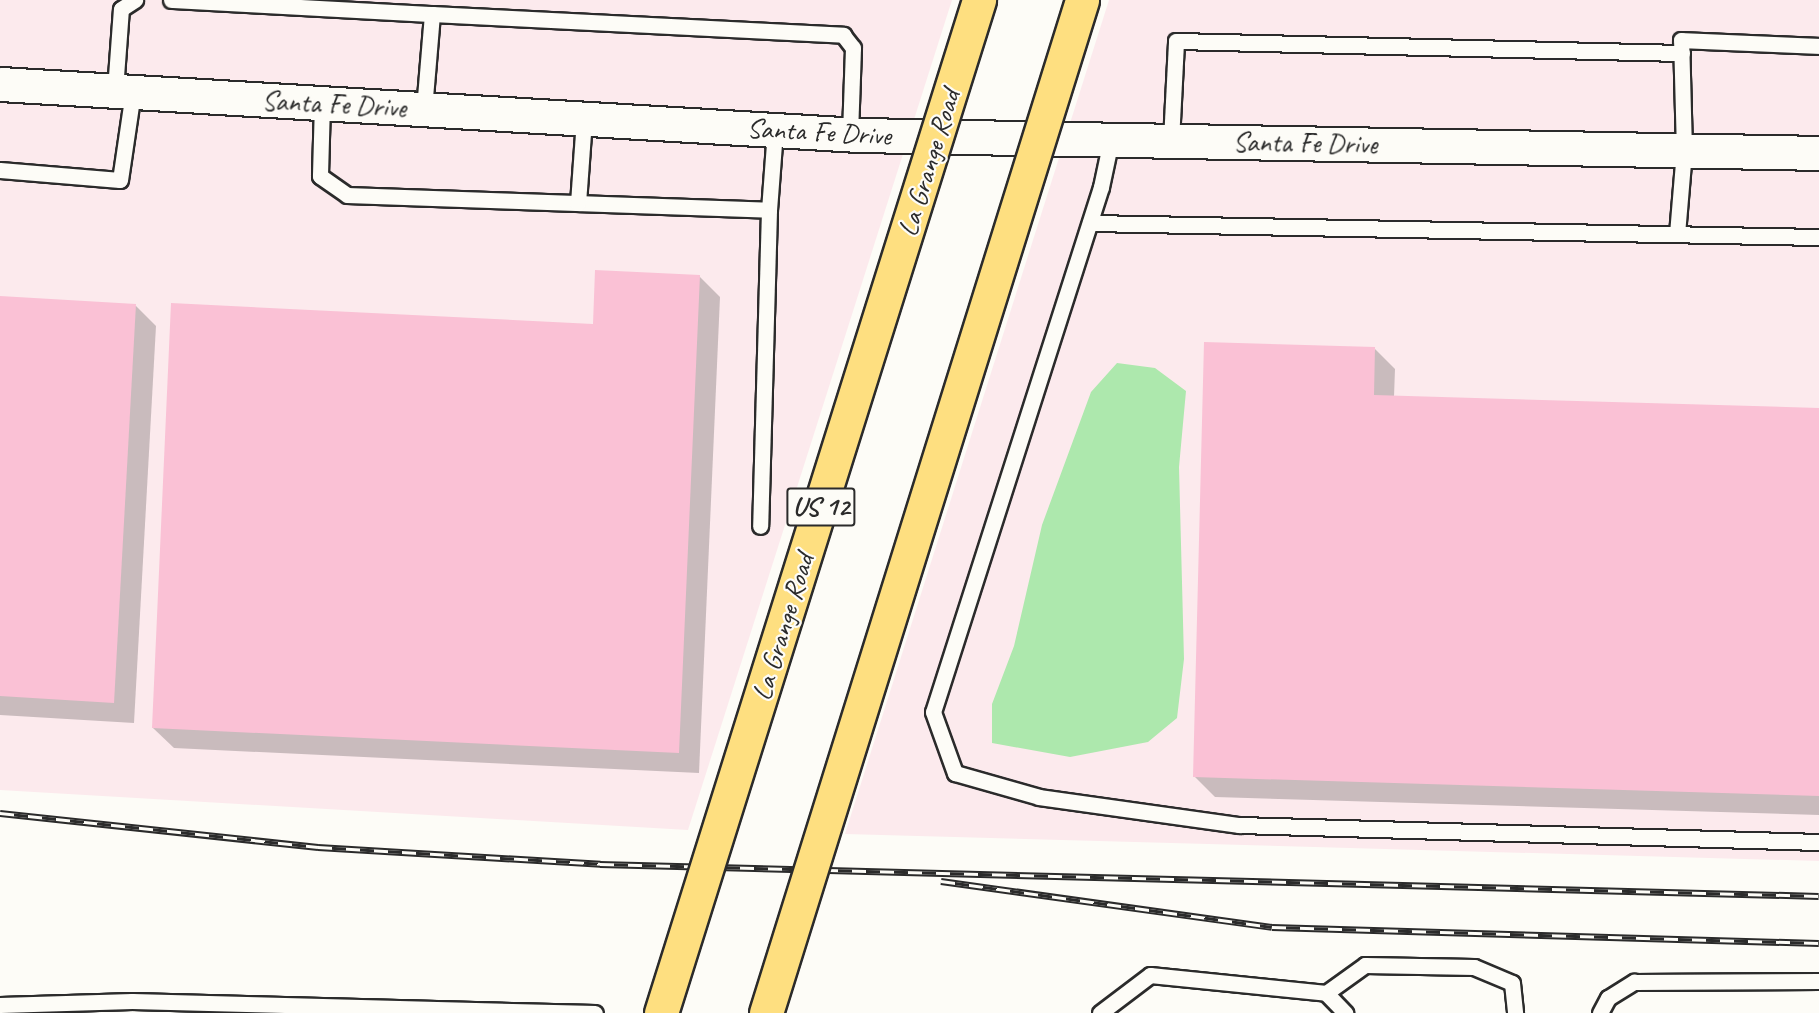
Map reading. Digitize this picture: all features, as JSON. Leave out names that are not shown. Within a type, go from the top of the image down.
[{"type":"highway","name":"La Grange Road","points":[[661,1013],[979,0]]},
{"type":"highway","points":[[766,1013],[1082,0]]},
{"type":"street","name":"Santa Fe Drive","points":[[0,84],[850,134],[1819,153]]},
{"type":"lane","points":[[0,170],[120,180],[124,91],[121,9],[135,0]]},
{"type":"lane","points":[[171,0],[843,35],[853,48],[850,134]]},
{"type":"lane","points":[[424,109],[432,14]]},
{"type":"lane","points":[[1677,234],[1684,151],[1681,40],[1819,46]]},
{"type":"lane","points":[[1171,141],[1176,41],[1682,53]]},
{"type":"lane","points":[[322,103],[321,176],[347,195],[770,210]]},
{"type":"lane","points":[[578,203],[584,118]]},
{"type":"lane","points":[[760,526],[770,210],[775,130]]},
{"type":"lane","points":[[1111,140],[1090,222],[933,712],[955,773],[1039,797],[1239,825],[1819,842]]},
{"type":"lane","points":[[1090,222],[1819,237]]},
{"type":"lane","points":[[1326,993],[1365,965],[1474,967],[1512,983],[1515,1013]]},
{"type":"lane","points":[[1100,1013],[1150,975],[1326,993],[1345,1013]]},
{"type":"lane","points":[[1600,1013],[1608,998],[1634,982],[1819,981]]},
{"type":"lane","points":[[0,1005],[132,1001],[595,1013]]},
{"type":"shaded area","points":[[0,0],[952,0],[688,830],[0,790]]},
{"type":"shaded area","points":[[1109,0],[1819,0],[1819,861],[845,834]]},
{"type":"green space","points":[[1117,363],[1155,368],[1186,391],[1179,467],[1184,659],[1177,718],[1148,742],[1070,757],[992,743],[992,704],[1014,646],[1042,525],[1091,392]]},
{"type":"building","points":[[595,270],[700,275],[679,753],[152,728],[171,303],[593,324]]},
{"type":"building","points":[[0,296],[136,304],[114,703],[0,696]]},
{"type":"building","points":[[1204,342],[1375,347],[1374,395],[1819,408],[1819,796],[1193,777]]},
{"type":"railway","points":[[0,813],[318,847],[600,864],[1819,896]]},
{"type":"railway","points":[[941,881],[1272,927],[1819,943]]}]
